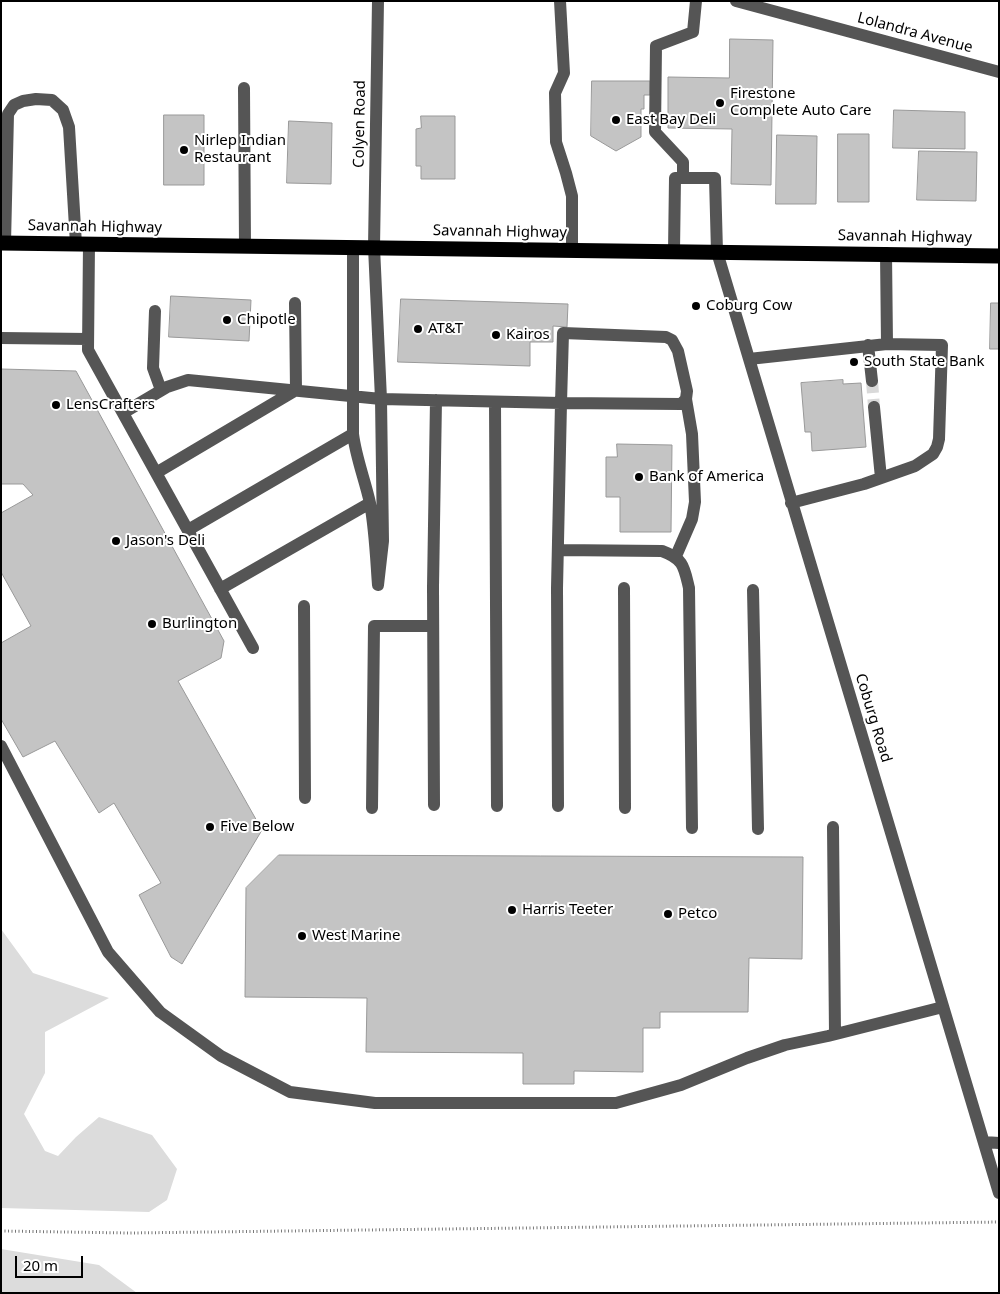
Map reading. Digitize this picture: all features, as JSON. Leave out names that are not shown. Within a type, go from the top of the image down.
[{"type":"highway","name":"Savannah Highway","points":[[3,243],[999,256]]},
{"type":"street","name":"Colyen Road","points":[[370,503],[375,538],[378,585],[383,541],[381,398],[374,247],[378,1]]},
{"type":"street","points":[[560,1],[564,73],[555,93],[556,142],[572,196],[572,250]]},
{"type":"street","points":[[674,251],[675,178],[683,178],[683,162],[655,132],[656,46],[694,32],[696,1]]},
{"type":"street","name":"Lolandra Avenue","points":[[736,1],[999,72]]},
{"type":"street","points":[[244,88],[245,246]]},
{"type":"street","points":[[3,243],[8,114],[14,105],[23,101],[36,99],[52,100],[63,110],[69,127],[82,244],[88,350],[253,648]]},
{"type":"street","name":"Coburg Road","points":[[683,178],[715,178],[717,252],[999,1193]]},
{"type":"street","points":[[220,589],[370,503],[356,456],[353,434],[353,248]]},
{"type":"street","points":[[886,254],[887,344]]},
{"type":"street","points":[[294,303],[296,390]]},
{"type":"street","points":[[155,311],[153,368],[161,390]]},
{"type":"street","points":[[558,806],[558,550],[563,334],[666,337],[672,340],[678,351],[687,391],[686,399],[692,434],[695,502],[692,519],[676,556]]},
{"type":"street","points":[[1,338],[88,339]]},
{"type":"street","points":[[749,359],[868,345],[942,346],[937,447],[933,454],[915,466],[864,484],[791,503]]},
{"type":"street","points":[[868,345],[872,381]]},
{"type":"street","points":[[123,413],[161,390],[188,380],[381,398],[495,402],[681,404],[686,399]]},
{"type":"street","points":[[156,473],[296,390]]},
{"type":"street","points":[[434,805],[433,626],[436,400]]},
{"type":"street","points":[[495,402],[496,806]]},
{"type":"street","points":[[874,407],[881,478]]},
{"type":"street","points":[[188,530],[353,434]]},
{"type":"street","points":[[558,550],[662,552],[676,556],[684,567],[689,588],[692,828]]},
{"type":"street","points":[[624,588],[625,808]]},
{"type":"street","points":[[753,590],[758,829]]},
{"type":"street","points":[[304,606],[305,798]]},
{"type":"street","points":[[372,808],[374,626],[433,626]]},
{"type":"street","points":[[1,746],[108,952],[160,1012],[221,1056],[290,1092],[375,1103],[616,1103],[681,1085],[785,1044],[835,1034],[942,1007]]},
{"type":"street","points":[[833,827],[835,1034]]},
{"type":"street","points":[[984,1142],[999,1142]]},
{"type":"path","points":[[1,1231],[129,1233],[999,1222]]},
{"type":"shaded area","points":[[1,929],[33,973],[109,998],[45,1032],[45,1073],[24,1114],[45,1151],[58,1156],[99,1117],[152,1135],[177,1169],[167,1200],[149,1212],[1,1208]]},
{"type":"shaded area","points":[[1,1249],[99,1265],[137,1293],[1,1293]]},
{"type":"building","name":"Firestone Complete Auto Care","points":[[730,39],[773,40],[771,185],[731,184],[732,129],[668,128],[668,77],[729,78]]},
{"type":"building","points":[[592,81],[650,81],[650,95],[644,95],[644,109],[641,109],[641,137],[616,151],[591,136]]},
{"type":"building","points":[[894,110],[965,112],[965,149],[893,148]]},
{"type":"building","name":"Nirlep Indian Restaurant","points":[[164,115],[204,115],[204,185],[164,185]]},
{"type":"building","points":[[421,116],[455,116],[455,179],[421,179],[421,166],[416,166],[416,129],[421,128]]},
{"type":"building","points":[[289,121],[332,123],[331,184],[287,183]]},
{"type":"building","points":[[838,134],[869,134],[869,202],[838,202]]},
{"type":"building","points":[[777,135],[817,136],[816,204],[776,204]]},
{"type":"building","points":[[919,151],[977,152],[976,201],[917,200]]},
{"type":"building","points":[[171,296],[251,300],[249,341],[169,337]]},
{"type":"building","points":[[401,299],[568,304],[567,327],[553,326],[553,342],[530,342],[530,366],[398,362]]},
{"type":"building","points":[[991,303],[999,303],[999,349],[990,349]]},
{"type":"building","points":[[1,369],[76,371],[224,641],[221,658],[178,681],[262,830],[182,964],[171,957],[139,895],[161,883],[114,803],[99,813],[55,741],[23,757],[1,719],[1,643],[31,626],[1,572],[1,513],[33,495],[23,484],[1,484]]},
{"type":"building","points":[[843,380],[843,384],[861,383],[866,447],[812,451],[811,432],[805,432],[801,383]]},
{"type":"building","name":"Bank of America","points":[[617,444],[672,445],[671,532],[620,532],[620,497],[606,497],[606,457],[617,457]]},
{"type":"building","points":[[279,855],[803,857],[802,959],[749,958],[748,1012],[660,1012],[660,1028],[643,1028],[643,1072],[574,1071],[574,1084],[523,1084],[523,1053],[366,1052],[367,998],[245,997],[246,888]]},
{"type":"tunnel","points":[[872,381],[874,407]]},
{"type":"place","name":"Firestone Complete Auto Care","points":[[720,103]]},
{"type":"place","name":"East Bay Deli","points":[[616,120]]},
{"type":"place","name":"Nirlep Indian Restaurant","points":[[184,150]]},
{"type":"place","name":"Coburg Cow","points":[[696,306]]},
{"type":"place","name":"Chipotle","points":[[227,320]]},
{"type":"place","name":"AT&T","points":[[418,329]]},
{"type":"place","name":"Kairos","points":[[496,335]]},
{"type":"place","name":"South State Bank","points":[[854,362]]},
{"type":"place","name":"LensCrafters","points":[[56,405]]},
{"type":"place","name":"Bank of America","points":[[639,477]]},
{"type":"place","name":"Jason's Deli","points":[[116,541]]},
{"type":"place","name":"Burlington","points":[[152,624]]},
{"type":"place","name":"Five Below","points":[[210,827]]},
{"type":"place","name":"Harris Teeter","points":[[512,910]]},
{"type":"place","name":"Petco","points":[[668,914]]},
{"type":"place","name":"West Marine","points":[[302,936]]}]
